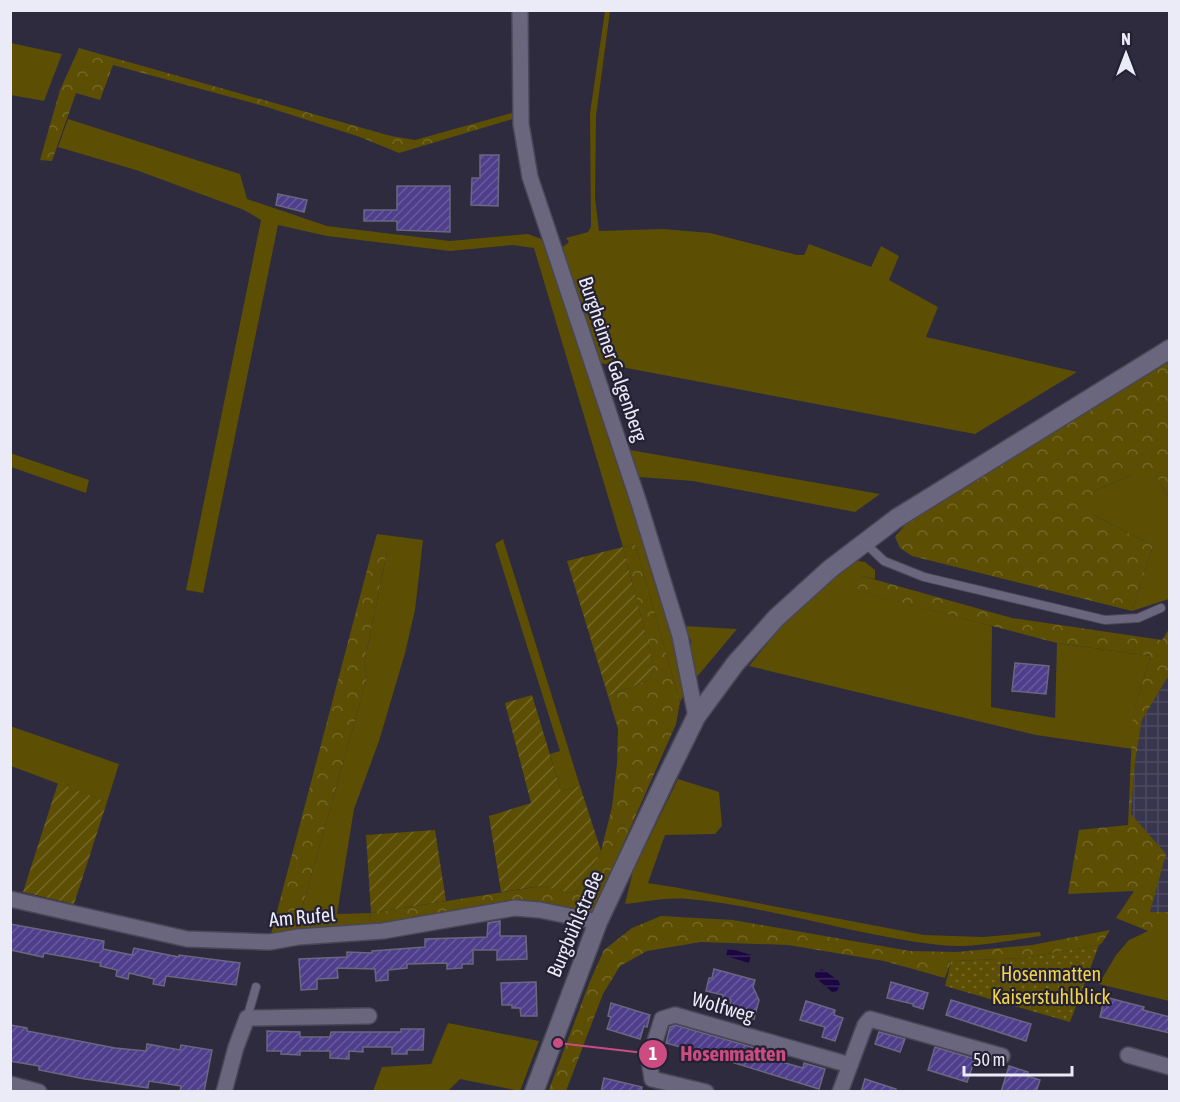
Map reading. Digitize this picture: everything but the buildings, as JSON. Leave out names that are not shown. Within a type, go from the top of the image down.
[{"type":"street","name":"Burgheimer Galgenberg","points":[[520,10],[521,124],[530,177],[681,636],[696,717]]},
{"type":"street","name":"Burgbühlstraße","points":[[534,1092],[598,922],[696,717],[735,664],[776,618],[830,569],[897,518],[1170,349]]},
{"type":"street","name":"Am Rufel","points":[[10,899],[187,939],[270,942],[298,937],[383,931],[515,908],[540,910],[598,922]]},
{"type":"street","name":"Wolfweg","points":[[706,1092],[652,1078],[649,1060],[662,1020],[675,1015],[850,1065]]},
{"type":"street","points":[[224,1092],[236,1047],[247,1018],[369,1016]]},
{"type":"street","points":[[840,1092],[865,1025],[870,1018],[1002,1056]]},
{"type":"street","points":[[1128,1055],[1170,1067]]},
{"type":"street","points":[[10,1084],[39,1092]]},
{"type":"lane","points":[[864,543],[884,561],[924,577],[1105,620],[1138,618],[1161,608]]},
{"type":"lane","points":[[247,1018],[256,987]]},
{"type":"shaded area","points":[[1169,675],[1169,912],[1149,912],[1131,814],[1135,762],[1142,720]]},
{"type":"shaded area","points":[[728,948],[751,955],[749,963],[726,956]]},
{"type":"shaded area","points":[[822,969],[838,980],[840,984],[837,991],[832,992],[815,977],[815,973]]},
{"type":"green space","points":[[605,11],[610,11],[596,116],[595,198],[599,231],[663,229],[710,233],[797,255],[804,255],[809,244],[871,267],[881,246],[899,256],[889,280],[938,307],[926,337],[1077,372],[975,434],[600,363],[559,250],[569,242],[566,238],[588,232],[591,227],[590,113]]},
{"type":"green space","points":[[11,43],[62,54],[44,101],[11,95]]},
{"type":"green space","points":[[79,48],[391,136],[415,140],[515,112],[516,118],[399,153],[360,137],[267,107],[113,65],[100,100],[76,93],[52,161],[40,160],[60,90]]},
{"type":"green space","points":[[68,119],[240,174],[247,199],[327,226],[450,241],[528,234],[544,240],[647,542],[676,648],[684,695],[680,702],[635,544],[623,547],[534,248],[512,245],[450,251],[327,236],[278,225],[203,593],[186,590],[261,220],[244,210],[136,170],[58,147]]},
{"type":"green space","points":[[1169,362],[1169,500],[1156,475],[1132,475],[1094,491],[1094,515],[1153,546],[1132,611],[912,556],[900,548],[895,537],[908,521],[1065,423]]},
{"type":"green space","points":[[630,450],[880,494],[855,512],[693,481],[639,477]]},
{"type":"green space","points":[[10,453],[89,480],[86,493],[11,467]]},
{"type":"green space","points":[[1132,475],[1156,475],[1169,500],[1169,599],[1132,611],[1153,546],[1094,515],[1094,491]]},
{"type":"green space","points":[[377,534],[423,540],[415,610],[379,741],[354,809],[337,914],[371,913],[368,928],[295,933],[367,678],[364,664],[387,552],[372,551]]},
{"type":"green space","points":[[503,539],[580,786],[561,791],[550,754],[560,751],[495,544]]},
{"type":"green space","points":[[635,544],[680,702],[676,724],[592,915],[519,903],[368,928],[371,913],[542,886],[570,893],[578,890],[601,851],[612,807],[618,729],[608,696],[649,680],[654,667],[623,547]]},
{"type":"green space","points":[[623,547],[654,667],[649,680],[608,696],[567,561]]},
{"type":"green space","points":[[372,551],[387,552],[364,664],[367,678],[295,933],[271,934]]},
{"type":"green space","points":[[853,560],[865,562],[875,570],[875,579],[862,576],[858,591],[992,626],[991,707],[1055,718],[1057,643],[1151,656],[1134,709],[1133,749],[1036,735],[749,666],[788,618]]},
{"type":"green space","points":[[862,576],[1012,618],[1162,640],[1169,629],[1169,675],[1142,720],[1135,762],[1131,814],[1166,854],[1150,912],[1169,912],[1169,931],[1148,931],[1116,918],[1134,891],[1068,894],[1079,830],[1128,825],[1133,712],[1151,656],[1057,643],[857,591]]},
{"type":"green space","points":[[685,626],[737,629],[696,678],[691,674],[691,641]]},
{"type":"green space","points":[[532,695],[561,791],[580,786],[601,851],[578,890],[570,893],[541,886],[501,892],[489,816],[531,803],[505,703]]},
{"type":"green space","points":[[10,726],[119,764],[107,802],[11,766]]},
{"type":"green space","points":[[678,779],[719,792],[722,826],[715,834],[665,835],[648,883],[924,935],[983,937],[1040,932],[1041,936],[952,946],[909,941],[720,903],[665,899],[625,904],[633,871]]},
{"type":"green space","points":[[58,783],[107,802],[74,904],[23,892]]},
{"type":"green space","points":[[435,830],[446,901],[371,913],[366,835]]},
{"type":"green space","points":[[661,916],[733,920],[910,951],[957,952],[1032,945],[1110,930],[1099,945],[1024,958],[951,961],[945,978],[884,961],[788,945],[701,942],[647,951],[620,966],[603,994],[566,1091],[548,1092],[604,950],[632,928]]},
{"type":"green space","points":[[1148,931],[1169,931],[1169,1001],[1099,984],[1116,955],[1129,940]]},
{"type":"green space","name":"Hosenmatten Kaiserstuhlblick","points":[[1099,945],[1070,1022],[945,986],[951,961],[1024,958]]},
{"type":"green space","points":[[448,1023],[539,1041],[520,1091],[460,1079],[448,1091],[373,1091],[382,1067],[431,1064]]},
{"type":"place","name":"Hosenmatten","points":[[558,1043]]}]
